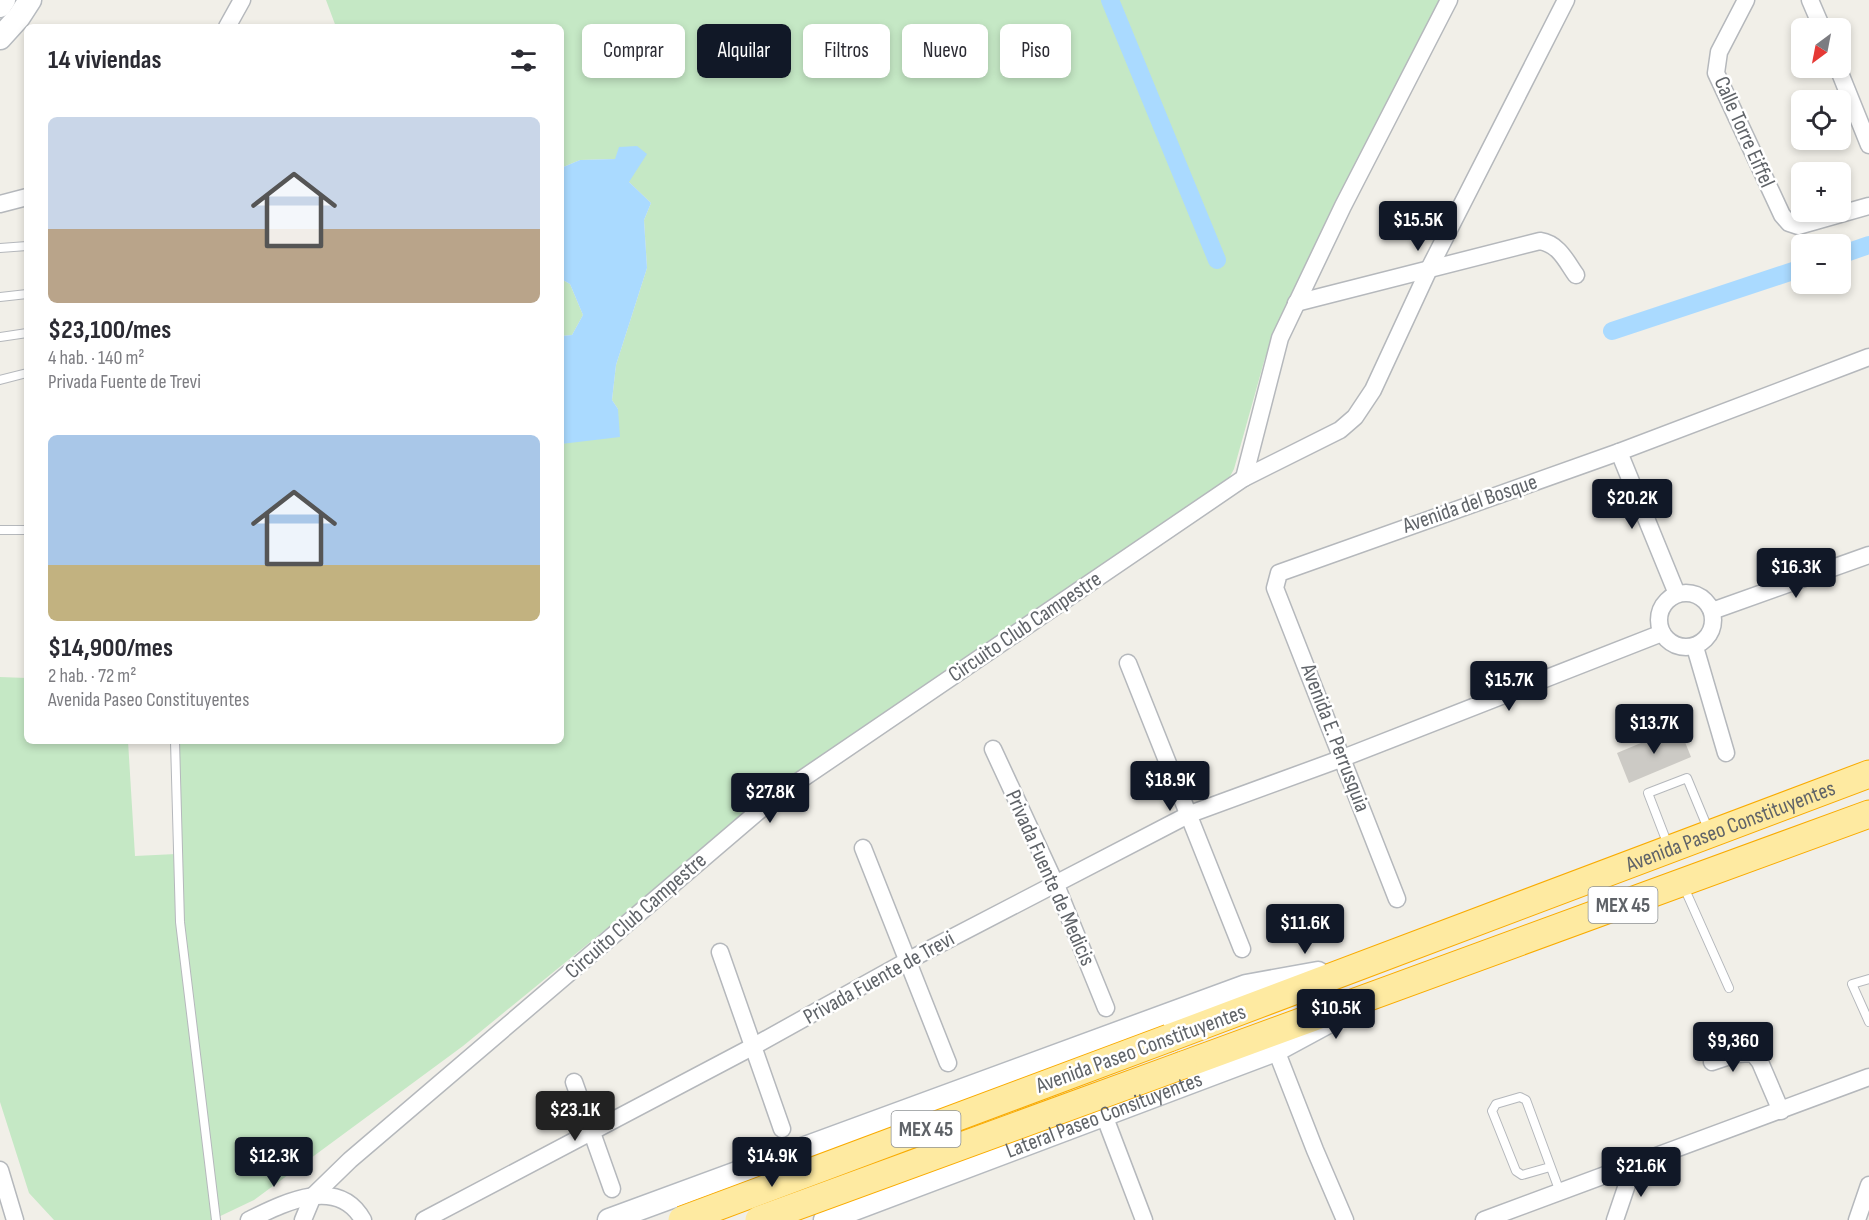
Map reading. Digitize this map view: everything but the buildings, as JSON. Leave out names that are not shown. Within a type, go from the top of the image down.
[{"type":"highway","name":"Avenida Paseo Constituyentes","points":[[682,1220],[1370,964],[1869,774]]},
{"type":"highway","name":"Avenida Paseo Constituyentes","points":[[761,1220],[1869,814]]},
{"type":"main road","points":[[0,6],[4,0]]},
{"type":"main road","points":[[0,38],[19,17],[30,0]]},
{"type":"main road","points":[[609,1220],[1246,986],[1370,964]]},
{"type":"main road","name":"Lateral Paseo Consituyentes","points":[[825,1220],[1276,1050],[1377,994]]},
{"type":"main road","points":[[744,1171],[761,1220]]},
{"type":"street","points":[[229,24],[242,0]]},
{"type":"street","points":[[1244,478],[1280,338],[1343,206],[1449,0]]},
{"type":"street","name":"Circuito Club Campestre","points":[[303,1220],[314,1196],[359,1153],[774,798],[1244,478],[1340,430],[1355,417],[1373,390],[1430,267],[1566,0]]},
{"type":"street","name":"Calle Torre Eiffel","points":[[1746,0],[1715,63],[1716,73],[1782,215],[1789,223],[1798,226],[1869,206]]},
{"type":"street","points":[[1810,0],[1818,18]]},
{"type":"street","points":[[1842,78],[1869,145]]},
{"type":"street","points":[[0,204],[24,198]]},
{"type":"street","points":[[1296,303],[1430,267],[1540,241],[1551,243],[1556,247],[1576,275]]},
{"type":"street","name":"Avenida del Bosque","points":[[1276,578],[1284,569],[1619,452],[1869,357]]},
{"type":"street","points":[[1619,452],[1677,594]]},
{"type":"street","points":[[1712,611],[1869,555]]},
{"type":"street","name":"Avenida E. Perrusquia","points":[[1276,578],[1275,588],[1397,899]]},
{"type":"street","points":[[1688,593],[1698,596],[1712,611],[1714,622],[1711,632],[1695,647],[1674,645],[1662,633],[1659,619],[1661,608],[1677,594],[1688,593]]},
{"type":"street","name":"Privada Fuente de Trevi","points":[[424,1220],[754,1046],[907,961],[1190,814],[1343,758],[1662,633]]},
{"type":"street","points":[[1695,647],[1726,753]]},
{"type":"street","points":[[1128,663],[1190,814],[1242,950]]},
{"type":"street","name":"Privada Fuente de Medicis","points":[[993,749],[1056,885],[1106,1008]]},
{"type":"street","points":[[863,848],[948,1063]]},
{"type":"street","points":[[720,952],[782,1129]]},
{"type":"street","points":[[1276,1050],[1345,1220]]},
{"type":"street","points":[[1712,1062],[1736,1054],[1753,1053],[1760,1062],[1781,1111]]},
{"type":"street","points":[[1484,1220],[1869,1077]]},
{"type":"street","points":[[574,1082],[612,1189]]},
{"type":"street","points":[[1104,1114],[1144,1220]]},
{"type":"street","points":[[1615,1220],[1634,1164]]},
{"type":"street","points":[[0,1170],[15,1220]]},
{"type":"street","points":[[1857,1220],[1869,1185]]},
{"type":"street","points":[[314,1196],[339,1198],[349,1203],[363,1220]]},
{"type":"street","name":"Circuito Club Campestre","points":[[249,1220],[277,1206],[314,1196]]},
{"type":"street","points":[[10,1202],[29,1220]]},
{"type":"lane","points":[[0,248],[24,246]]},
{"type":"lane","points":[[0,297],[24,294]]},
{"type":"lane","points":[[0,337],[24,333]]},
{"type":"lane","points":[[0,380],[24,374]]},
{"type":"lane","points":[[0,530],[24,530]]},
{"type":"lane","points":[[174,744],[180,922],[216,1220]]},
{"type":"lane","points":[[1670,850],[1648,793],[1687,778],[1711,834]]},
{"type":"lane","points":[[1682,883],[1729,988]]},
{"type":"lane","points":[[1869,979],[1852,984],[1869,1022]]},
{"type":"lane","points":[[1550,1167],[1522,1175],[1516,1172],[1492,1111],[1496,1104],[1520,1096],[1526,1100],[1560,1192]]},
{"type":"green space","points":[[326,0],[1441,0],[1336,205],[1265,358],[1234,469],[1226,484],[771,794],[463,1046],[254,1200],[212,1220],[54,1220],[29,1193],[0,1102],[0,677],[24,678],[24,744],[128,744],[135,856],[176,854],[172,744],[564,744],[564,443],[576,441],[618,409],[612,400],[616,365],[647,268],[644,220],[651,203],[629,182],[615,159],[580,160],[564,167],[564,24],[335,24]]},
{"type":"green space","points":[[564,281],[570,284],[583,315],[572,335],[564,336]]},
{"type":"water","points":[[637,146],[647,154],[629,182],[651,203],[644,220],[647,268],[616,365],[612,400],[618,409],[620,437],[564,444],[564,336],[572,335],[583,315],[570,284],[564,281],[564,167],[580,160],[615,159],[619,147]]},
{"type":"waterway","points":[[1110,0],[1217,260]]},
{"type":"waterway","points":[[1851,251],[1869,245]]},
{"type":"waterway","points":[[1612,331],[1791,272]]}]
